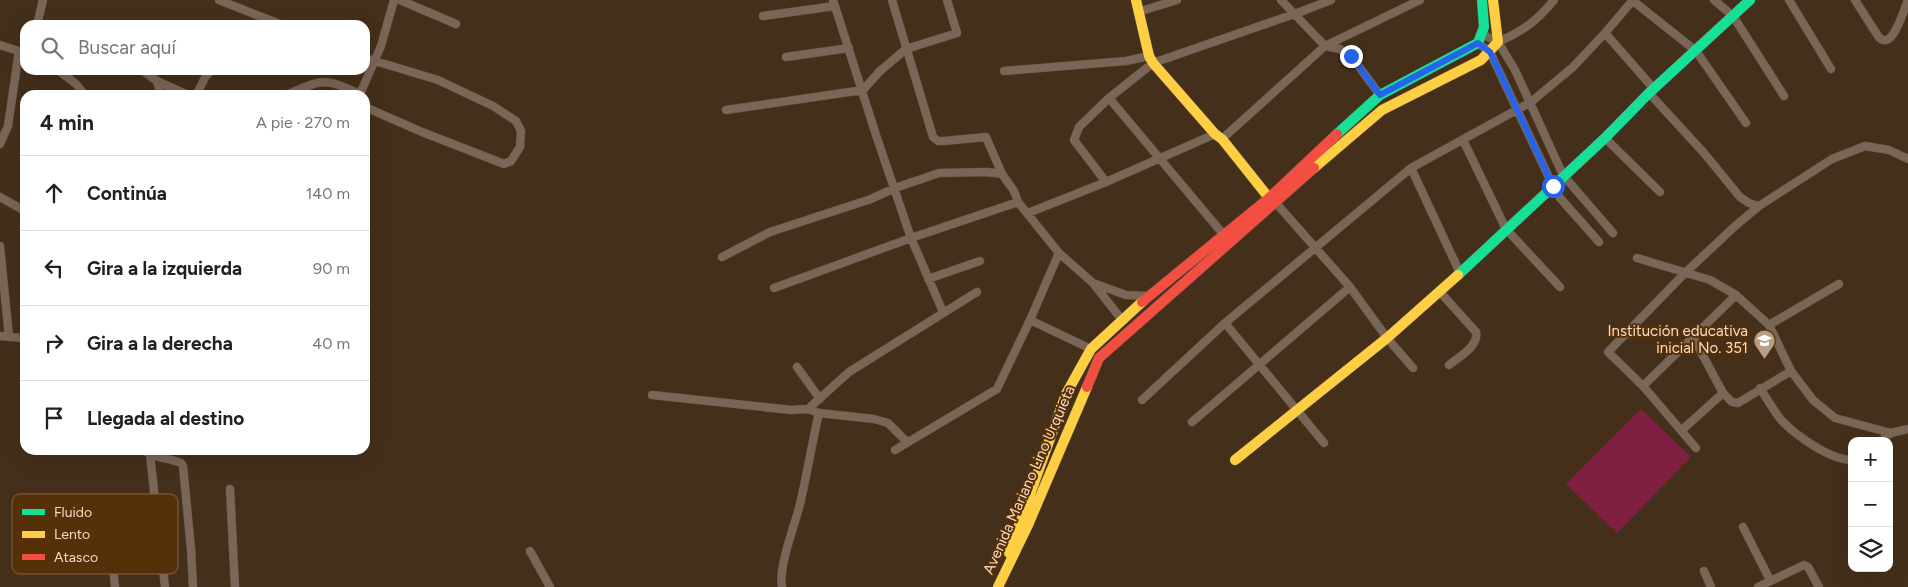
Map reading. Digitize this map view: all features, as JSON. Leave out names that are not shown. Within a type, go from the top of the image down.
[{"type":"main road","points":[[1136,0],[1151,60],[1219,136],[1272,200]]},
{"type":"main road","points":[[1481,39],[1486,27],[1482,0]]},
{"type":"main road","points":[[1493,0],[1498,42]]},
{"type":"main road","points":[[1235,460],[1387,338],[1440,292],[1750,0]]},
{"type":"main road","name":"Avenida Mariano Lino Urquieta","points":[[998,587],[1028,525],[1099,358],[1272,200],[1380,95],[1481,39]]},
{"type":"main road","name":"Avenida Mariano Lino Urquieta","points":[[998,587],[1014,534],[1066,394],[1091,349],[1148,296],[1223,234],[1272,200],[1382,110],[1480,60],[1498,42]]},
{"type":"street","points":[[38,20],[43,0]]},
{"type":"street","points":[[219,0],[269,20]]},
{"type":"street","points":[[370,70],[381,46],[394,0]]},
{"type":"street","points":[[400,0],[456,24]]},
{"type":"street","points":[[892,0],[933,137],[938,141],[986,138],[1002,174],[1014,191],[1018,202],[1059,253],[1093,283],[1122,320]]},
{"type":"street","points":[[726,110],[863,90],[880,71],[906,49],[957,33],[947,0]]},
{"type":"street","points":[[1138,12],[1177,0]]},
{"type":"street","points":[[1280,0],[1325,46],[1340,49],[1351,56],[1380,95]]},
{"type":"street","points":[[1004,71],[1151,60],[1294,15],[1331,0]]},
{"type":"street","points":[[1028,213],[1160,158],[1219,136],[1325,46],[1420,0]]},
{"type":"street","points":[[1481,39],[1498,42],[1519,33],[1540,18],[1554,0]]},
{"type":"street","points":[[1142,400],[1225,323],[1315,246],[1411,168],[1531,102],[1573,67],[1633,0],[1696,51],[1746,123]]},
{"type":"street","points":[[1714,0],[1732,16],[1784,96]]},
{"type":"street","points":[[1789,0],[1831,69]]},
{"type":"street","points":[[1855,0],[1878,36],[1885,41],[1890,39],[1895,32],[1908,0]]},
{"type":"street","points":[[763,16],[834,3],[911,238],[943,312]]},
{"type":"street","points":[[1605,33],[1740,197],[1749,203],[1759,206]]},
{"type":"street","points":[[1481,39],[1490,52],[1553,186],[1560,198],[1599,242]]},
{"type":"street","points":[[1498,42],[1531,102],[1563,175],[1613,233]]},
{"type":"street","points":[[0,45],[20,51]]},
{"type":"street","points":[[786,57],[849,48]]},
{"type":"street","points":[[370,60],[438,80],[494,106],[516,121],[521,131],[520,147],[510,161],[504,164],[370,109]]},
{"type":"street","points":[[1106,182],[1074,140],[1079,127],[1151,60]]},
{"type":"street","points":[[0,144],[8,126],[20,63]]},
{"type":"street","points":[[64,75],[80,90]]},
{"type":"street","points":[[149,75],[177,90]]},
{"type":"street","points":[[199,90],[207,75]]},
{"type":"street","points":[[362,90],[368,75]]},
{"type":"street","points":[[157,81],[160,90]]},
{"type":"street","points":[[298,90],[325,81],[333,82],[351,90]]},
{"type":"street","points":[[1109,98],[1223,234]]},
{"type":"street","points":[[1605,138],[1660,192]]},
{"type":"street","points":[[1463,140],[1506,229],[1560,287]]},
{"type":"street","points":[[1696,448],[1643,386],[1608,352],[1685,273],[1734,227],[1759,206],[1832,159],[1865,146],[1889,150],[1908,159]]},
{"type":"street","points":[[1411,168],[1460,273]]},
{"type":"street","points":[[722,257],[770,232],[871,199],[895,188],[939,173],[987,172],[1002,174]]},
{"type":"street","points":[[0,197],[20,208]]},
{"type":"street","points":[[1272,200],[1350,287],[1387,338],[1413,368]]},
{"type":"street","points":[[774,288],[911,238],[1018,202]]},
{"type":"street","points":[[0,246],[2,284],[9,337]]},
{"type":"street","points":[[895,450],[997,389],[1059,253]]},
{"type":"street","points":[[1637,258],[1710,280],[1736,295],[1769,325],[1791,371],[1813,400],[1836,418],[1891,433]]},
{"type":"street","points":[[928,278],[980,261]]},
{"type":"street","points":[[1093,283],[1126,294],[1148,296]]},
{"type":"street","points":[[1769,325],[1839,284]]},
{"type":"street","points":[[1192,422],[1350,287]]},
{"type":"street","points":[[808,409],[849,372],[977,292]]},
{"type":"street","points":[[1440,292],[1476,332],[1477,337],[1474,343],[1449,365]]},
{"type":"street","points":[[1643,386],[1736,295]]},
{"type":"street","points":[[1030,320],[1091,349]]},
{"type":"street","points":[[1225,323],[1258,366],[1324,443]]},
{"type":"street","points":[[0,336],[20,338]]},
{"type":"street","points":[[1693,338],[1723,393],[1735,403],[1791,371]]},
{"type":"street","points":[[797,367],[820,399]]},
{"type":"street","points":[[1760,388],[1781,420],[1795,432],[1823,452],[1848,459]]},
{"type":"street","points":[[1682,430],[1723,393]]},
{"type":"street","points":[[652,396],[791,410],[808,409],[819,413],[874,419],[888,423],[907,442]]},
{"type":"street","points":[[782,587],[785,557],[800,504],[819,413]]},
{"type":"street","points":[[1886,437],[1891,433],[1908,428]]},
{"type":"street","points":[[147,455],[153,494]]},
{"type":"street","points":[[154,455],[176,461],[183,466],[193,587]]},
{"type":"street","points":[[230,489],[236,587]]},
{"type":"street","points":[[1743,527],[1770,580]]},
{"type":"street","points":[[530,551],[550,587]]},
{"type":"street","points":[[1758,587],[1804,565],[1808,567],[1819,587]]},
{"type":"street","points":[[1704,571],[1711,587]]},
{"type":"street","points":[[114,574],[115,587]]},
{"type":"street","points":[[163,574],[165,587]]},
{"type":"shaded area","points":[[1641,409],[1691,457],[1617,533],[1566,484]]},
{"type":"traffic: fast","points":[[1337,134],[1380,95],[1478,43],[1484,27],[1482,0]]},
{"type":"traffic: fast","points":[[1458,275],[1605,138],[1649,93],[1750,0]]},
{"type":"traffic: slow","points":[[1136,0],[1149,56],[1153,63],[1215,134],[1222,139],[1269,198],[1274,200]]},
{"type":"traffic: slow","points":[[1314,168],[1382,110],[1481,60],[1498,42],[1493,0]]},
{"type":"traffic: slow","points":[[1235,460],[1387,338],[1458,275]]},
{"type":"traffic: slow","points":[[1009,553],[1066,394],[1091,349],[1142,302]]},
{"type":"traffic: slow","points":[[998,587],[1028,525],[1087,387]]},
{"type":"traffic: jam","points":[[1142,302],[1269,198],[1337,134]]},
{"type":"traffic: jam","points":[[1087,387],[1099,358],[1314,168]]},
{"type":"place","name":"Institución educativa inicial No. 351","points":[[1764,359]]},
{"type":"route","points":[[1351,56],[1380,95],[1478,43],[1490,52],[1553,186]]}]
